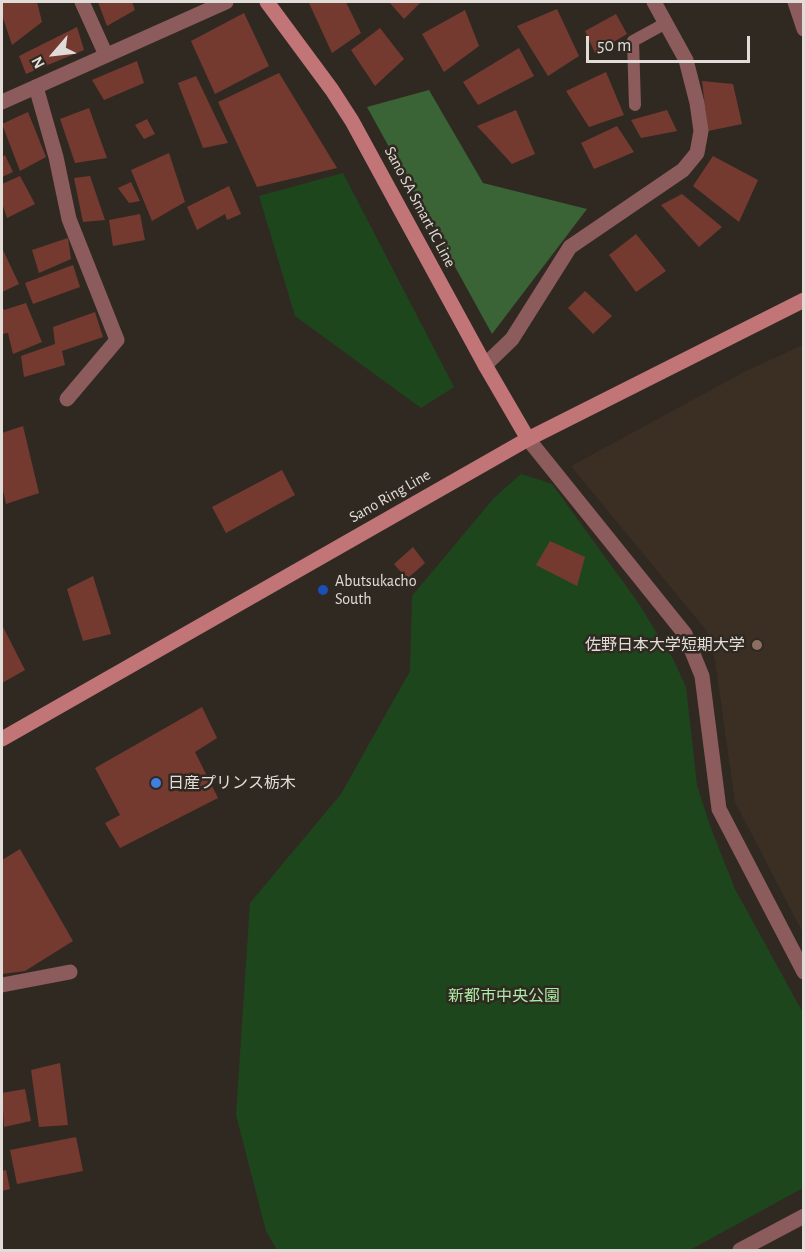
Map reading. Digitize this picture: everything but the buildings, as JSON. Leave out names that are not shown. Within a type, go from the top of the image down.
[{"type":"main road","name":"Sano SA Smart IC Line","points":[[267,2],[313,63],[352,121],[528,439]]},
{"type":"main road","name":"Sano Ring Line","points":[[2,739],[528,439],[804,300]]},
{"type":"street","points":[[82,2],[106,55]]},
{"type":"street","points":[[2,102],[226,2]]},
{"type":"street","points":[[485,365],[512,339],[570,247],[683,170],[697,153],[701,131],[686,60],[654,2]]},
{"type":"street","points":[[795,2],[804,29]]},
{"type":"street","points":[[36,87],[56,157],[69,219],[117,340],[67,399]]},
{"type":"street","points":[[528,439],[685,634],[702,676],[719,809],[804,972]]},
{"type":"street","points":[[2,985],[70,972]]},
{"type":"street","points":[[741,1251],[804,1216]]},
{"type":"lane","points":[[635,105],[633,40],[666,23]]},
{"type":"shaded area","name":"佐野日本大学短期大学","points":[[803,345],[803,933],[735,802],[715,660],[706,630],[571,466],[748,370]]},
{"type":"green space","points":[[429,90],[483,183],[587,209],[492,334],[367,107]]},
{"type":"green space","points":[[343,173],[454,387],[421,408],[295,316],[259,196]]},
{"type":"green space","name":"新都市中央公園","points":[[521,474],[552,484],[637,601],[673,659],[686,687],[697,785],[710,826],[735,889],[803,1013],[803,1188],[690,1250],[277,1250],[266,1231],[236,1115],[250,903],[341,794],[410,671],[412,596],[494,498]]},
{"type":"place","name":"Abutsukacho South","points":[[323,590]]},
{"type":"place","name":"佐野日本大学短期大学","points":[[757,645]]},
{"type":"place","name":"日産プリンス栃木","points":[[156,783]]}]
